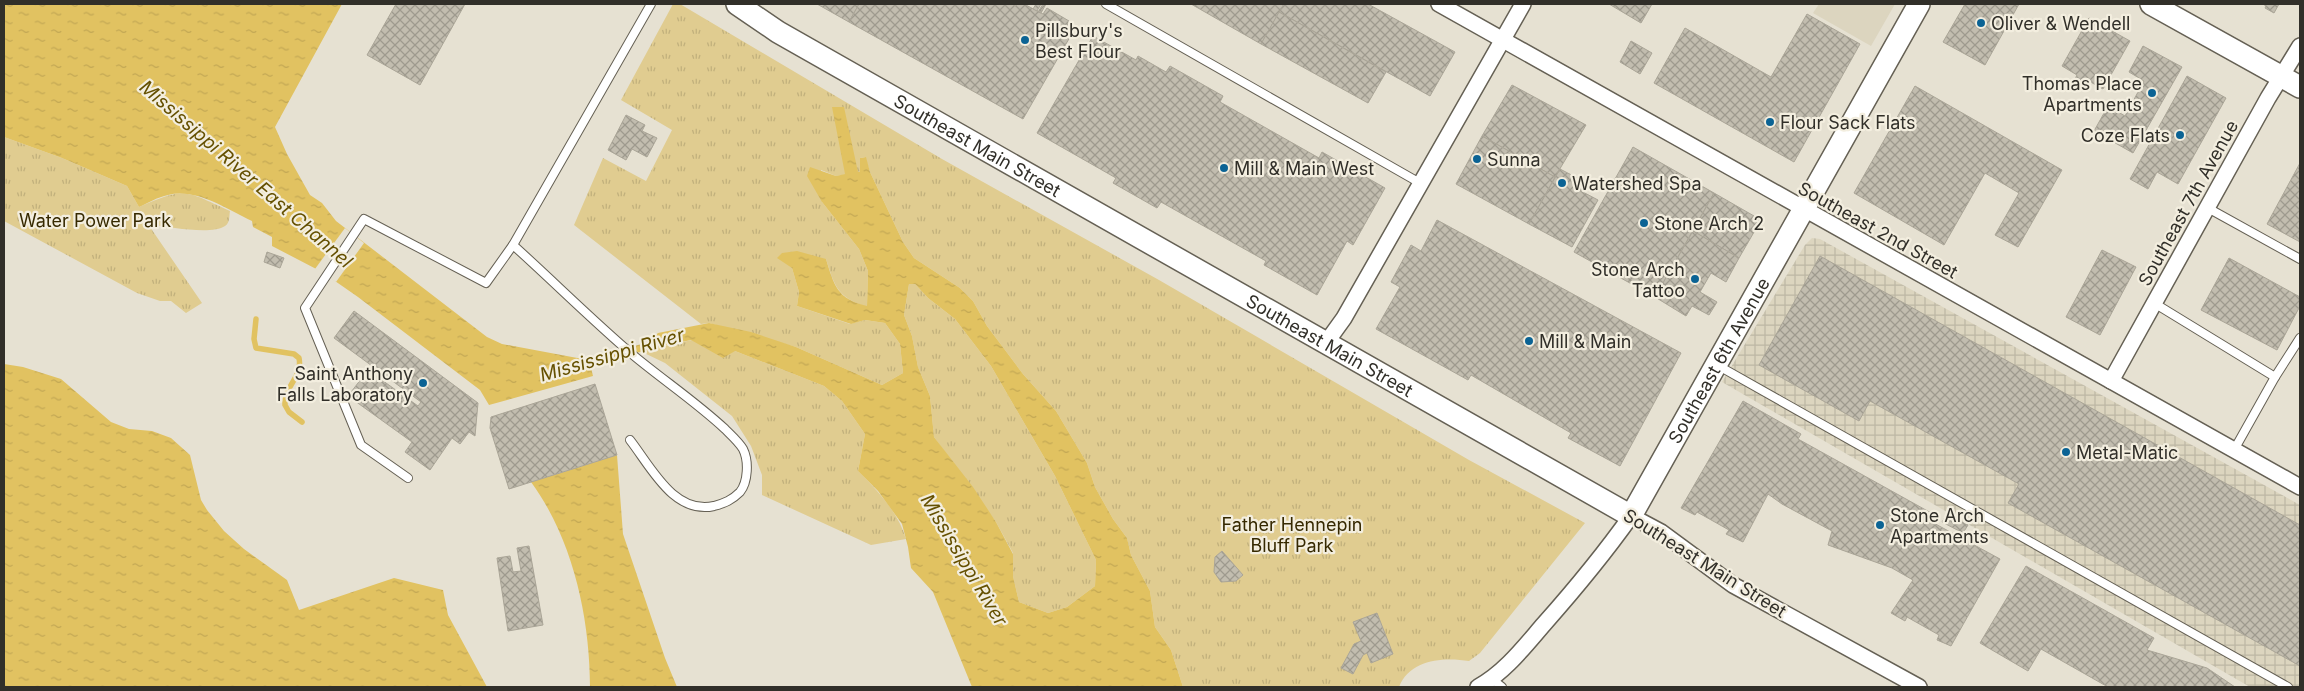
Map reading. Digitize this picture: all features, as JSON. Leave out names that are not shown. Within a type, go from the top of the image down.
[{"type":"street","name":"Southeast Main Street","points":[[738,4],[778,32],[1661,532],[1733,585],[1919,687]]},
{"type":"street","name":"Southeast 2nd Street","points":[[1439,4],[2300,487]]},
{"type":"street","points":[[1326,343],[1344,318],[1523,4]]},
{"type":"street","name":"Southeast 6th Avenue","points":[[1478,687],[1497,683],[1516,656],[1588,574],[1631,516],[1919,4]]},
{"type":"street","points":[[2151,4],[2300,87]]},
{"type":"street","name":"Southeast 7th Avenue","points":[[2111,381],[2206,207],[2300,46]]},
{"type":"lane","points":[[408,478],[361,444],[305,308],[364,220],[486,283],[513,245],[651,4]]},
{"type":"lane","points":[[1106,4],[1420,183]]},
{"type":"lane","points":[[2206,207],[2300,259]]},
{"type":"lane","points":[[513,245],[625,348],[711,416],[743,448],[747,477],[743,488],[734,499],[722,504],[706,508],[690,506],[671,492],[630,440]]},
{"type":"lane","points":[[2154,303],[2275,377]]},
{"type":"lane","points":[[2234,450],[2275,377],[2300,338]]},
{"type":"lane","points":[[1717,365],[2288,687]]},
{"type":"shaded area","points":[[1819,4],[1895,4],[1871,46],[1813,13]]},
{"type":"shaded area","name":"Metal-Matic","points":[[1812,238],[1820,239],[2300,505],[2300,687],[2250,687],[1722,382],[1805,245]]},
{"type":"green space","name":"Father Hennepin Bluff Park","points":[[673,4],[680,4],[942,159],[1159,280],[1469,460],[1585,523],[1480,653],[1469,661],[1449,659],[1419,665],[1404,678],[1399,687],[1183,687],[1171,650],[1155,627],[1150,591],[1131,555],[1127,538],[1113,519],[1095,487],[1087,463],[1056,411],[1023,374],[987,326],[973,301],[960,288],[914,258],[903,242],[870,172],[865,157],[860,158],[860,172],[836,176],[821,170],[822,202],[859,249],[868,271],[867,307],[843,295],[835,284],[826,259],[792,268],[799,292],[797,306],[850,324],[865,320],[885,323],[900,344],[903,373],[882,385],[796,347],[709,323],[701,324],[574,225],[603,158],[646,181],[672,130],[621,100]]},
{"type":"green space","name":"Water Power Park","points":[[4,137],[62,158],[127,186],[139,207],[167,196],[186,194],[194,195],[230,211],[228,223],[219,229],[190,230],[152,225],[152,230],[202,303],[186,313],[171,301],[160,301],[137,293],[4,221]]},
{"type":"green space","points":[[909,284],[915,284],[928,298],[955,319],[991,366],[1055,476],[1096,560],[1095,586],[1067,607],[1048,613],[1019,602],[1013,576],[1013,553],[996,522],[934,437],[930,396],[918,367],[912,336],[904,315]]},
{"type":"green space","points":[[692,340],[735,351],[824,386],[842,401],[865,434],[858,471],[893,511],[906,539],[871,545],[762,495],[762,475],[751,446],[732,416],[665,363],[640,351]]},
{"type":"water","points":[[4,4],[342,4],[275,127],[287,154],[310,195],[322,203],[336,221],[487,337],[502,344],[588,360],[648,342],[658,333],[709,323],[751,332],[796,347],[882,385],[903,373],[900,344],[885,323],[865,320],[851,324],[797,306],[799,292],[792,268],[777,258],[782,253],[797,251],[826,259],[838,290],[849,299],[867,306],[868,271],[859,249],[822,202],[807,176],[810,167],[836,176],[845,174],[832,107],[844,107],[858,172],[860,172],[860,158],[866,157],[870,172],[903,242],[914,258],[960,288],[973,301],[987,326],[1023,374],[1056,411],[1087,463],[1095,487],[1113,519],[1127,538],[1131,555],[1150,591],[1155,627],[1171,650],[1183,687],[972,687],[933,592],[911,568],[902,524],[878,491],[858,471],[865,434],[842,401],[824,386],[735,351],[723,358],[691,340],[652,348],[591,368],[593,376],[489,405],[480,390],[358,297],[322,272],[272,246],[272,237],[253,227],[252,221],[211,201],[190,194],[164,196],[139,207],[127,186],[62,158],[4,137]],"holes":[[[909,284],[915,284],[928,298],[955,319],[991,366],[1055,476],[1096,560],[1095,586],[1067,607],[1048,613],[1019,602],[1013,576],[1013,554],[996,522],[973,487],[934,437],[930,396],[918,367],[912,336],[904,315]]]},
{"type":"water","points":[[4,364],[23,367],[61,379],[111,422],[129,429],[152,431],[171,438],[190,455],[201,500],[207,510],[224,531],[244,549],[287,580],[299,610],[394,578],[443,590],[448,615],[487,687],[4,687]]},
{"type":"water","points":[[617,455],[623,534],[665,658],[677,687],[590,687],[587,634],[576,580],[558,528],[546,504],[531,482]]},
{"type":"pier","points":[[345,228],[364,243],[336,282],[315,269]]},
{"type":"building","points":[[396,4],[465,4],[420,85],[367,55]]},
{"type":"building","points":[[817,4],[859,4],[849,22]]},
{"type":"building","points":[[859,4],[1012,4],[1016,6],[1017,4],[1024,4],[1043,14],[1047,8],[1069,21],[1067,26],[1074,30],[1023,119],[849,22]]},
{"type":"building","points":[[1036,4],[1041,4],[1037,11],[1033,9]]},
{"type":"building","points":[[1043,4],[1046,4],[1041,13],[1038,12]]},
{"type":"building","points":[[1191,4],[1284,4],[1261,44]]},
{"type":"building","points":[[1284,4],[1368,4],[1455,52],[1430,96],[1279,12]]},
{"type":"building","points":[[1609,4],[1652,4],[1641,23]]},
{"type":"building","name":"Oliver & Wendell","points":[[1965,4],[2019,4],[1985,65],[1943,42]]},
{"type":"building","points":[[2263,4],[2279,4],[2274,13],[2265,8],[2266,6]]},
{"type":"building","points":[[1279,12],[1386,72],[1368,103],[1261,44]]},
{"type":"building","name":"Flour Sack Flats","points":[[1807,14],[1860,44],[1794,162],[1654,83],[1685,28],[1771,77]]},
{"type":"building","points":[[2089,18],[2130,41],[2103,89],[2087,80],[2085,85],[2075,79],[2077,75],[2062,66]]},
{"type":"building","name":"Mill & Main West","points":[[1093,36],[1136,60],[1138,56],[1166,72],[1170,66],[1223,96],[1220,102],[1319,158],[1322,152],[1385,188],[1353,245],[1347,241],[1317,295],[1264,265],[1266,261],[1161,202],[1157,208],[1113,183],[1116,178],[1037,133]]},
{"type":"building","points":[[1631,41],[1652,53],[1640,74],[1620,62]]},
{"type":"building","name":"Thomas Place Apartments","points":[[2143,46],[2182,67],[2133,153],[2094,131],[2108,106],[2125,116],[2144,81],[2129,72]]},
{"type":"building","name":"Coze Flats","points":[[2187,76],[2226,98],[2178,184],[2157,172],[2148,189],[2130,179]]},
{"type":"building","points":[[1512,85],[1586,125],[1555,177],[1482,136]]},
{"type":"building","points":[[1915,86],[2062,170],[2018,247],[1995,235],[2019,193],[1985,173],[1944,245],[1854,193]]},
{"type":"building","points":[[626,115],[645,125],[642,131],[657,138],[647,157],[632,149],[626,160],[608,150]]},
{"type":"building","points":[[1482,136],[1555,177],[1529,224],[1456,184]]},
{"type":"building","name":"Stone Arch 2","points":[[1633,147],[1714,193],[1655,297],[1574,252]]},
{"type":"building","points":[[2300,163],[2300,242],[2267,224]]},
{"type":"building","points":[[1560,169],[1585,182],[1581,191],[1598,200],[1572,247],[1529,224]]},
{"type":"building","points":[[1714,193],[1761,220],[1739,258],[1693,231]]},
{"type":"building","name":"Mill & Main","points":[[1437,220],[1681,353],[1620,466],[1568,438],[1571,433],[1471,375],[1468,380],[1376,329],[1400,287],[1391,282],[1411,245],[1421,251]]},
{"type":"building","points":[[1693,231],[1739,258],[1726,282],[1711,273],[1700,292],[1717,302],[1709,315],[1692,306],[1686,316],[1655,297]]},
{"type":"building","points":[[2102,250],[2136,267],[2100,335],[2066,317]]},
{"type":"building","points":[[267,252],[284,258],[280,268],[264,262]]},
{"type":"building","name":"Metal-Matic","points":[[1820,256],[2300,525],[2300,666],[2008,503],[2019,484],[1870,401],[1859,421],[1759,365]]},
{"type":"building","points":[[2229,258],[2300,297],[2300,306],[2277,350],[2201,310]]},
{"type":"building","name":"Saint Anthony Falls Laboratory","points":[[354,311],[478,403],[475,436],[469,432],[460,444],[452,438],[430,470],[405,452],[412,442],[348,396],[368,370],[418,406],[421,402],[334,338]]},
{"type":"building","points":[[595,384],[617,455],[509,489],[490,428],[491,417]]},
{"type":"building","name":"Stone Arch Apartments","points":[[1743,401],[1801,434],[1798,439],[1933,514],[1930,521],[2000,559],[1951,646],[1937,640],[1939,635],[1907,617],[1905,621],[1891,613],[1913,580],[1892,568],[1828,545],[1832,531],[1782,504],[1768,494],[1743,542],[1726,534],[1729,530],[1697,512],[1695,515],[1681,508]]},
{"type":"building","points":[[1947,514],[1968,525],[1963,533],[1942,522]]},
{"type":"building","points":[[529,546],[543,625],[508,631],[497,558],[510,556],[513,572],[521,571],[517,548]]},
{"type":"building","points":[[1222,551],[1243,575],[1236,581],[1221,582],[1214,572],[1215,557]]},
{"type":"building","name":"Stone Arch Apartments","points":[[2026,566],[2154,638],[2147,650],[2207,668],[2235,687],[2108,687],[2041,649],[2028,671],[1980,643]]},
{"type":"building","points":[[1377,613],[1393,654],[1371,663],[1367,653],[1363,655],[1353,674],[1341,668],[1354,644],[1361,641],[1353,622]]},
{"type":"waterway","points":[[256,319],[254,339],[256,348],[294,354],[299,358],[300,365],[287,392],[285,405],[289,412],[302,422]]},
{"type":"place","name":"Oliver & Wendell","points":[[1981,23]]},
{"type":"place","name":"Pillsbury's Best Flour","points":[[1025,40]]},
{"type":"place","name":"Thomas Place Apartments","points":[[2152,93]]},
{"type":"place","name":"Flour Sack Flats","points":[[1770,122]]},
{"type":"place","name":"Coze Flats","points":[[2180,135]]},
{"type":"place","name":"Sunna","points":[[1477,159]]},
{"type":"place","name":"Mill & Main West","points":[[1224,168]]},
{"type":"place","name":"Watershed Spa","points":[[1562,183]]},
{"type":"place","name":"Stone Arch 2","points":[[1644,223]]},
{"type":"place","name":"Stone Arch Tattoo","points":[[1695,279]]},
{"type":"place","name":"Mill & Main","points":[[1529,341]]},
{"type":"place","name":"Saint Anthony Falls Laboratory","points":[[423,383]]},
{"type":"place","name":"Metal-Matic","points":[[2066,452]]},
{"type":"place","name":"Stone Arch Apartments","points":[[1880,525]]},
{"type":"water label","name":"Mississippi River East Channel","points":[[246,174]]},
{"type":"water label","name":"Mississippi River","points":[[612,355]]},
{"type":"water label","name":"Mississippi River","points":[[964,560]]}]
